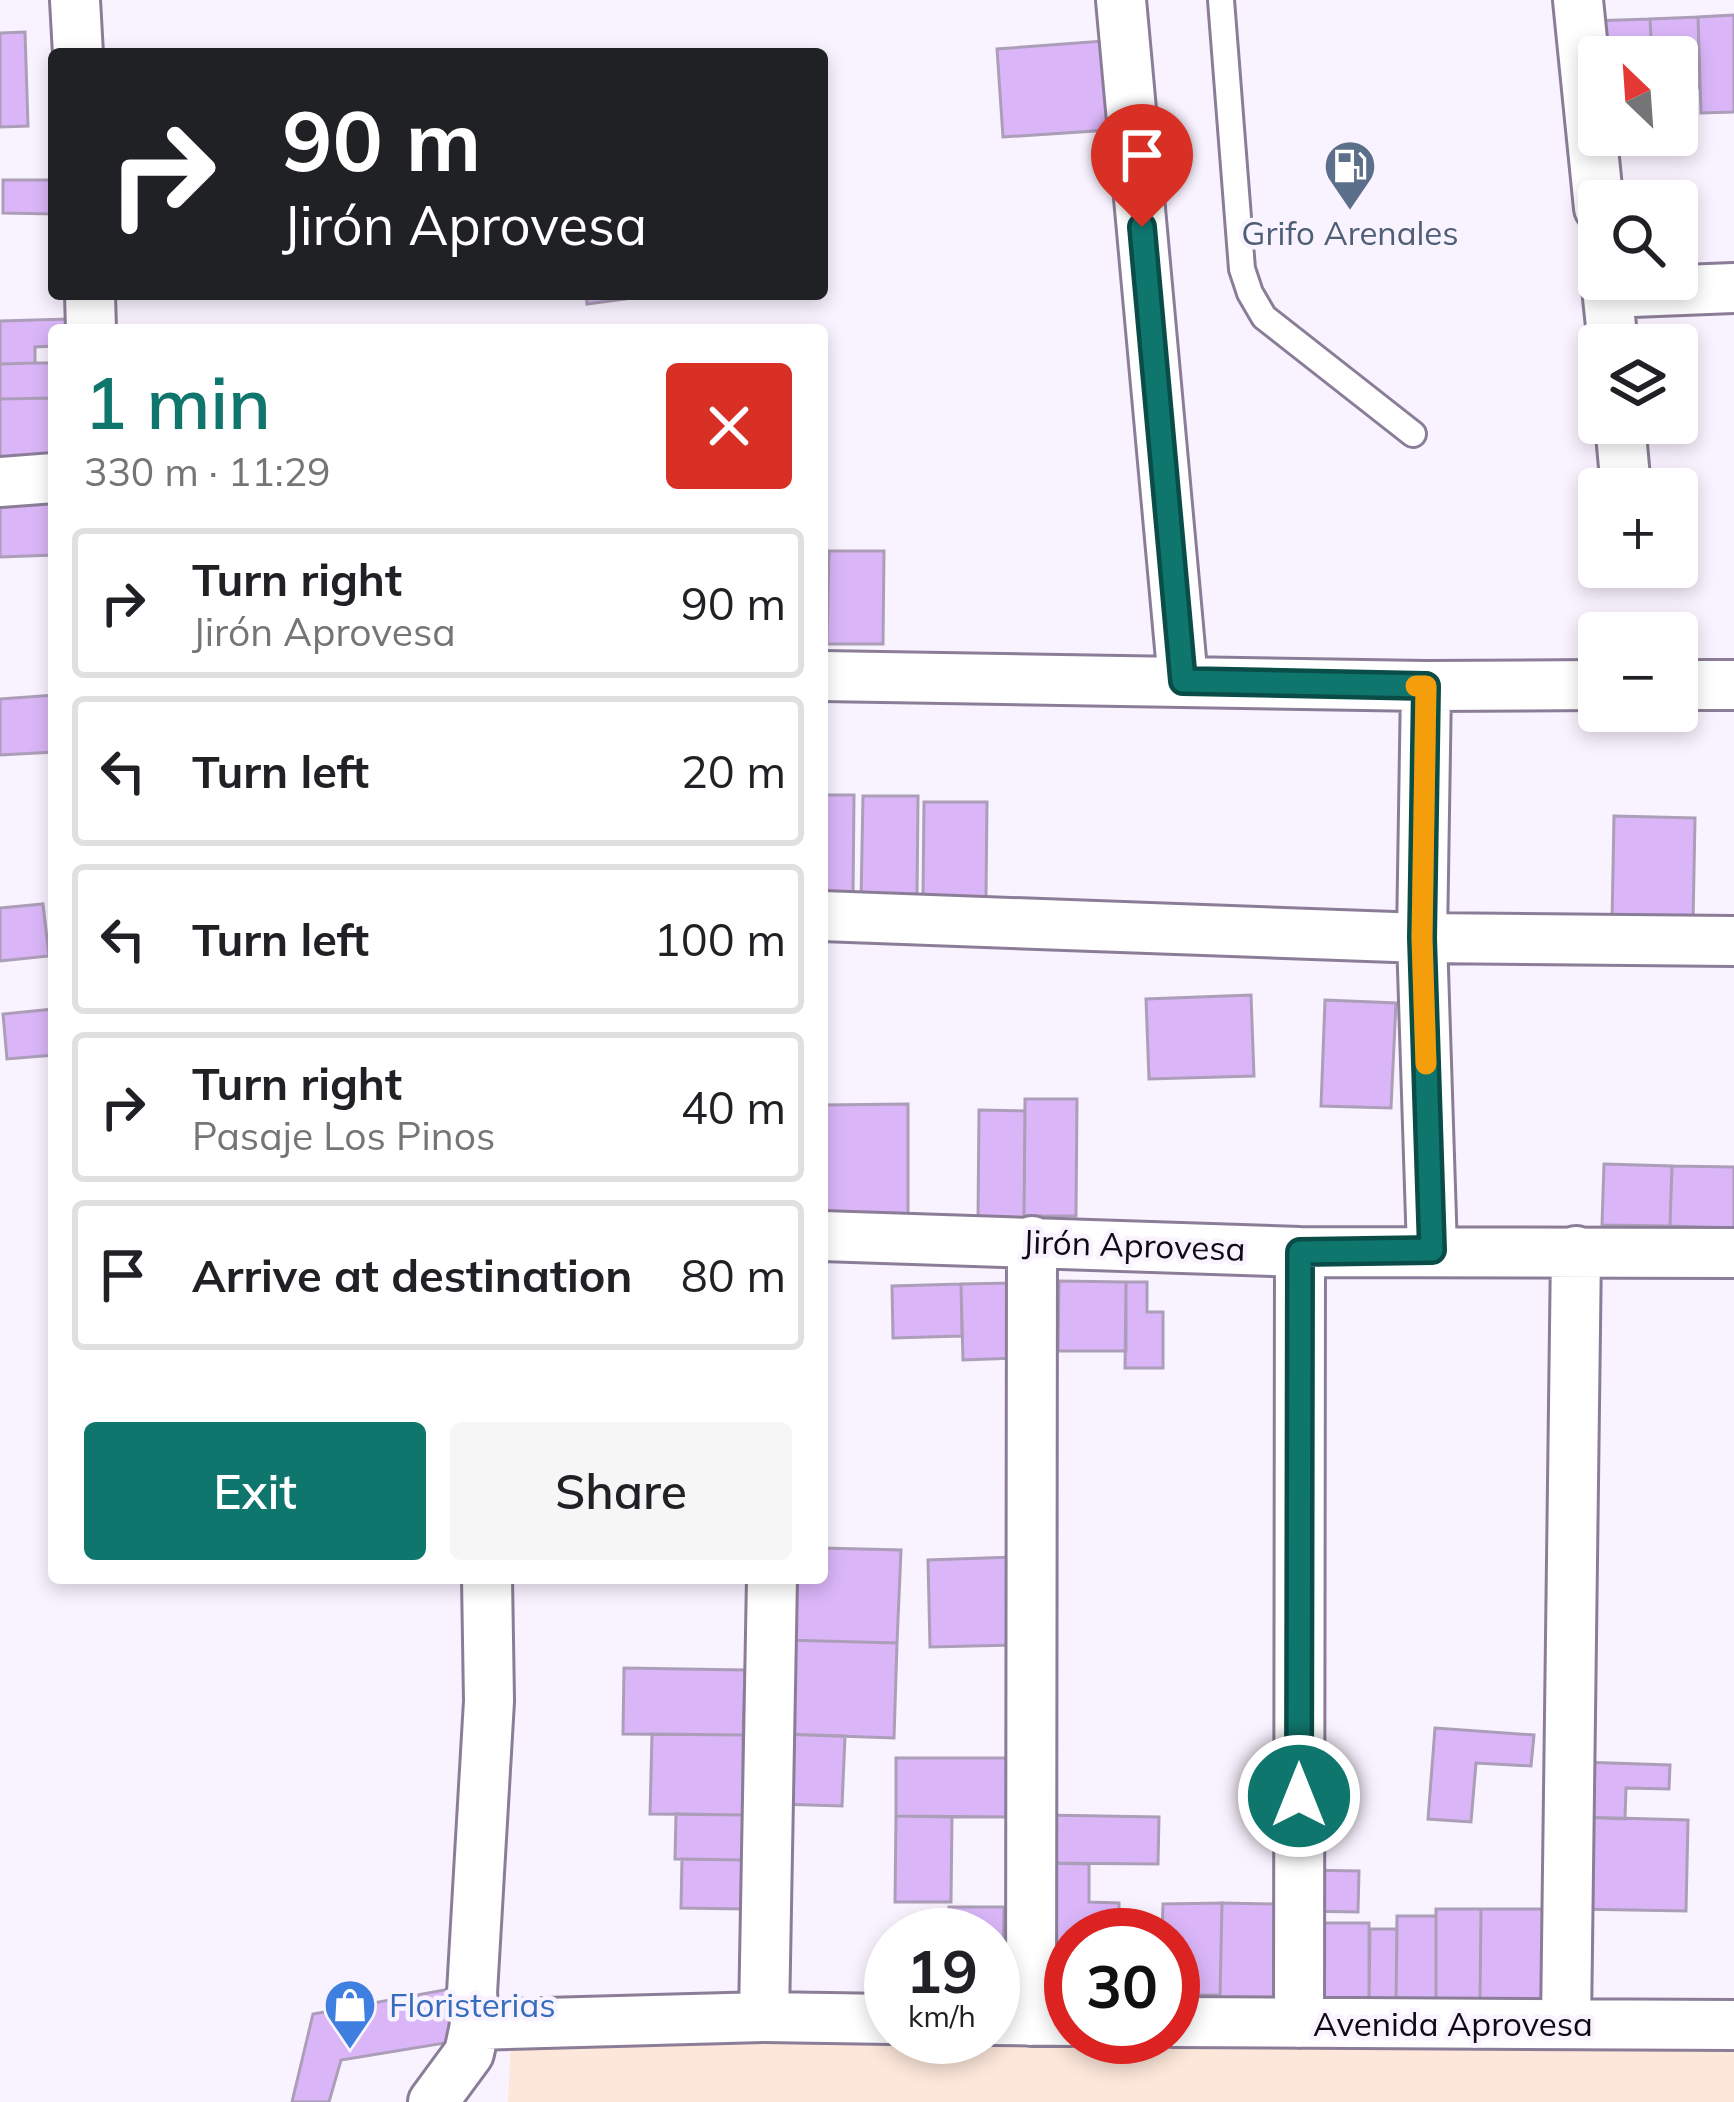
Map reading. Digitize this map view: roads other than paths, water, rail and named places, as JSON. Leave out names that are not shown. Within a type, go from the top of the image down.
[{"type":"street","points":[[75,0],[78,48]]},
{"type":"street","points":[[1121,0],[1183,681]]},
{"type":"street","points":[[1578,0],[1596,180]]},
{"type":"street","points":[[1698,287],[1734,288]]},
{"type":"street","points":[[0,482],[48,478]]},
{"type":"street","points":[[828,676],[1578,686]]},
{"type":"street","points":[[1698,685],[1734,685]]},
{"type":"street","points":[[1426,686],[1422,938],[1432,1250]]},
{"type":"street","points":[[828,916],[1422,938],[1734,941]]},
{"type":"street","name":"Jirón Aprovesa","points":[[828,1236],[1300,1252],[1734,1253]]},
{"type":"street","points":[[1032,1241],[1032,2021]]},
{"type":"street","points":[[1566,2024],[1576,1251]]},
{"type":"street","points":[[1299,2023],[1300,1252]]},
{"type":"street","points":[[433,2102],[469,2054],[475,2025],[472,1993],[489,1701],[487,1584]]},
{"type":"street","points":[[764,2018],[772,1584]]},
{"type":"street","points":[[475,2025],[864,2019]]},
{"type":"street","name":"Avenida Aprovesa","points":[[1200,2022],[1734,2025]]},
{"type":"lane","points":[[1221,0],[1243,269],[1250,293],[1264,317],[1413,434]]},
{"type":"place","name":"Grifo Arenales","points":[[1350,212]]},
{"type":"place","name":"Floristerias","points":[[350,2051]]}]
